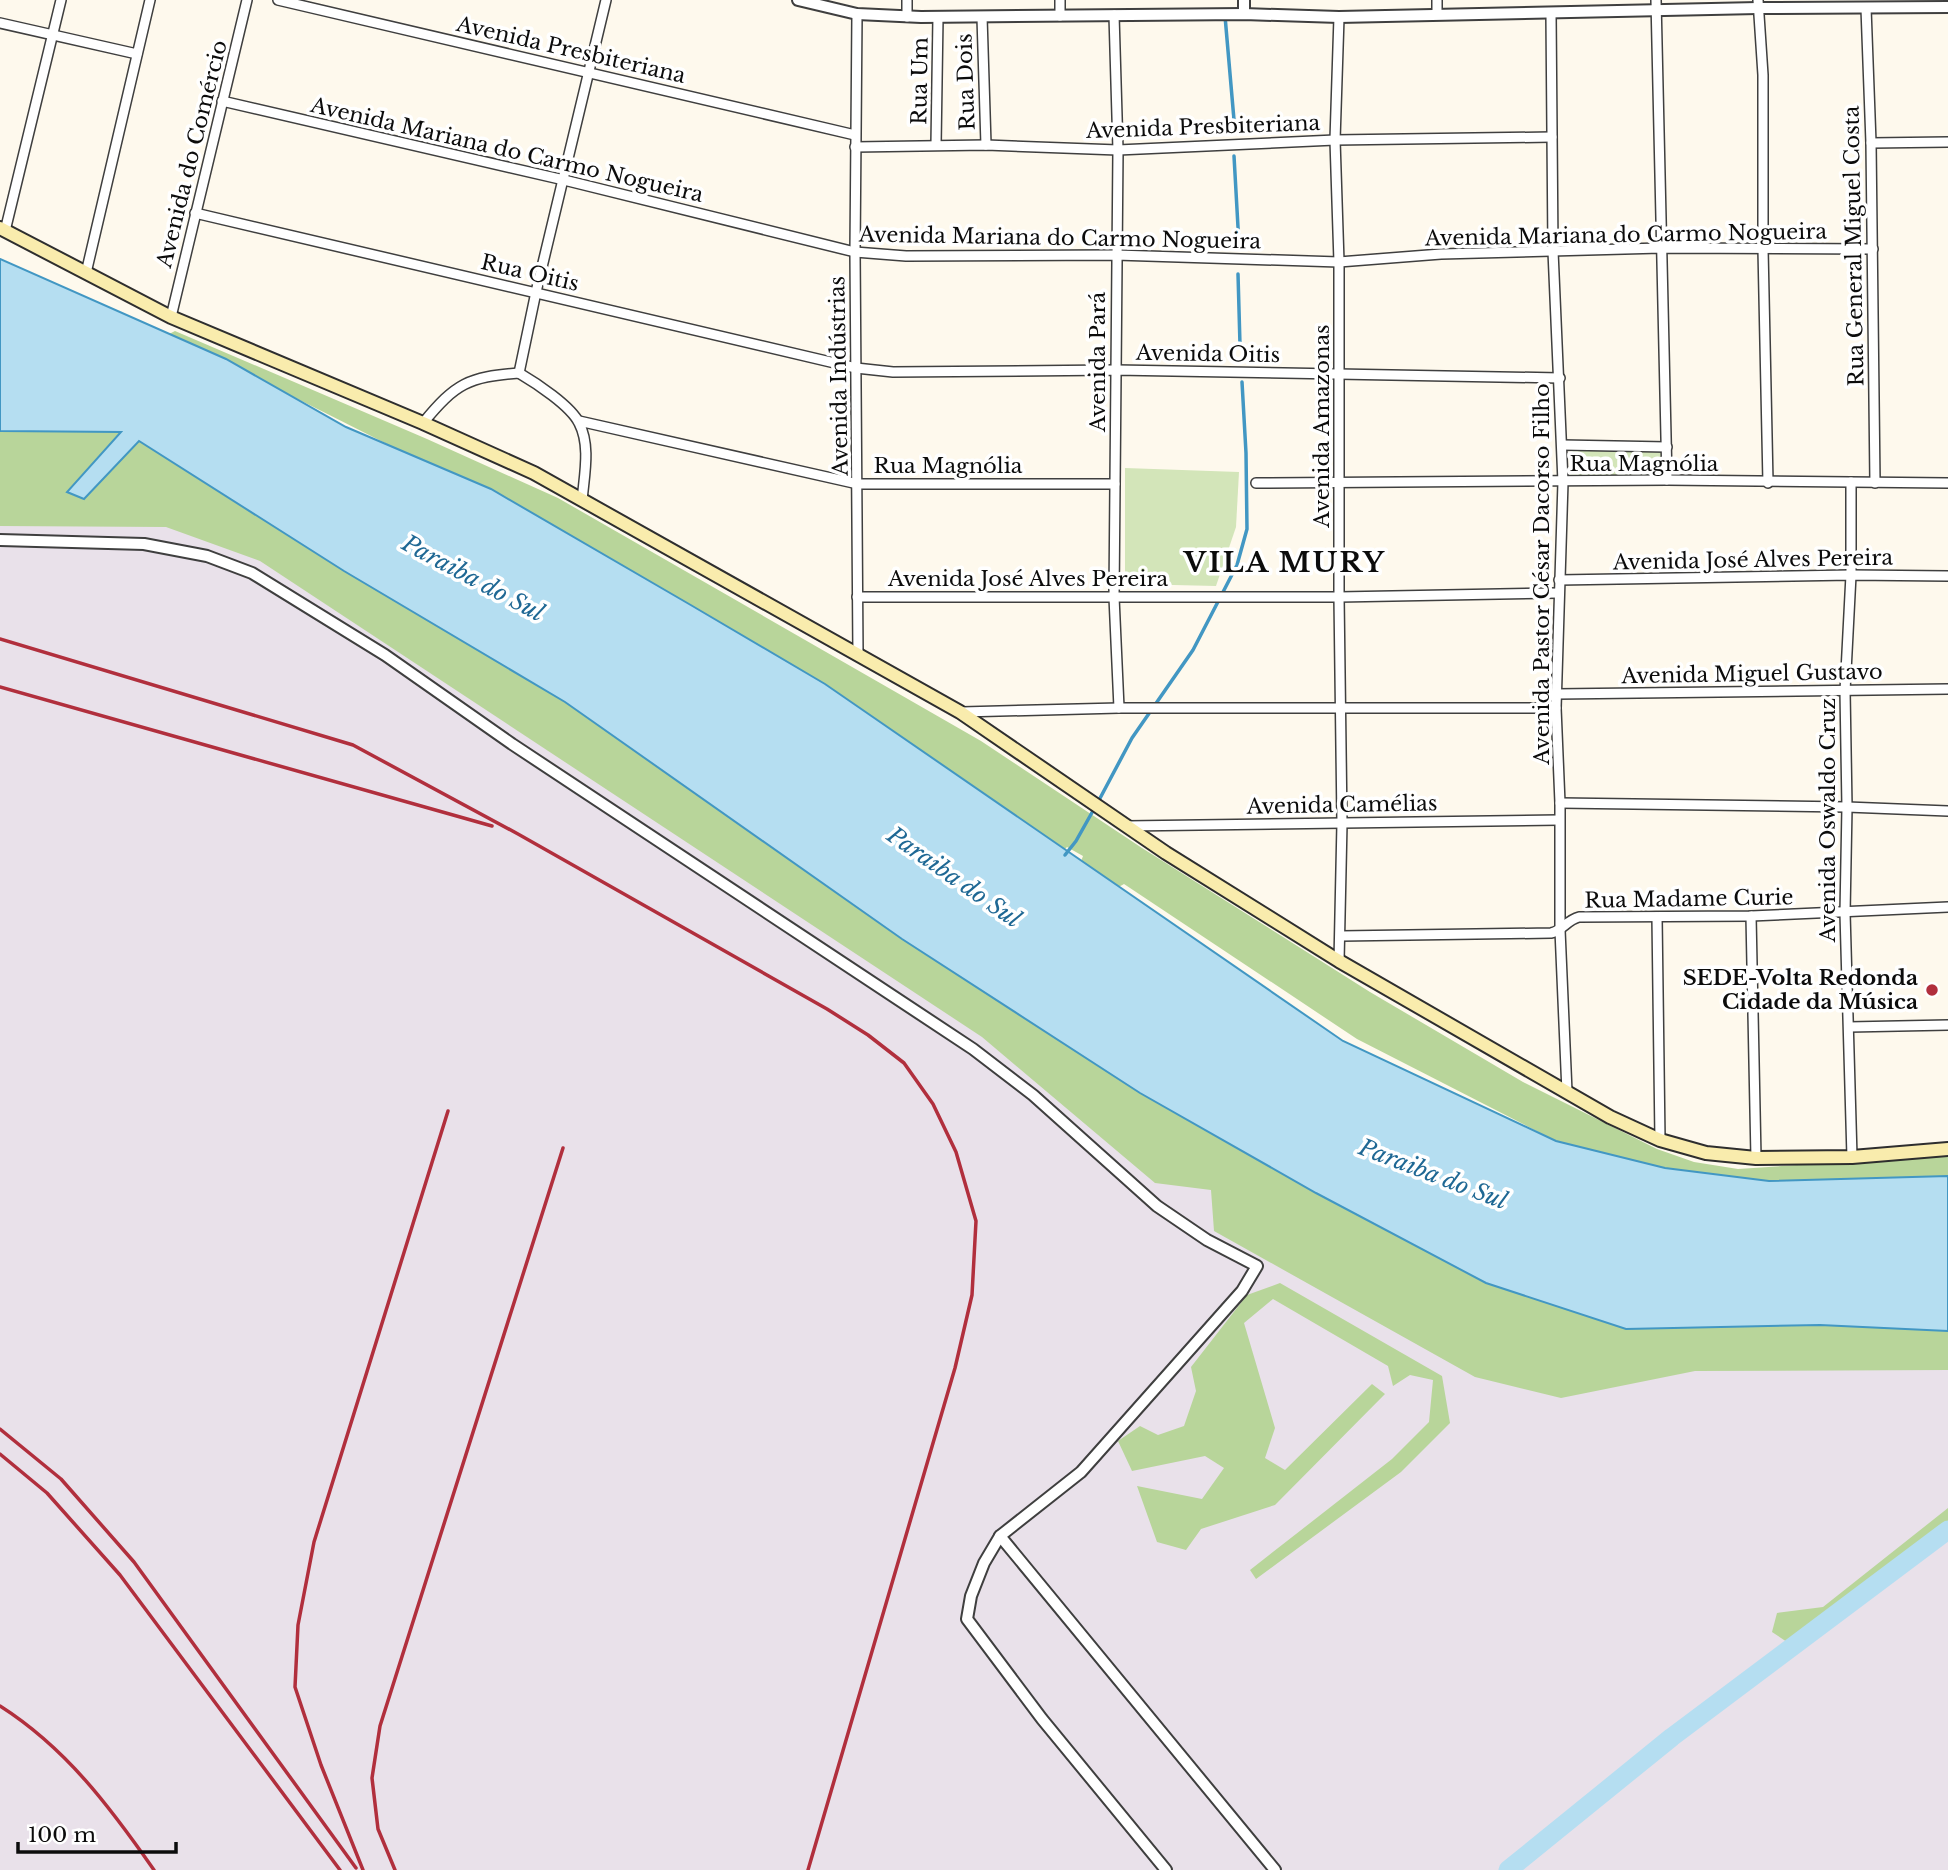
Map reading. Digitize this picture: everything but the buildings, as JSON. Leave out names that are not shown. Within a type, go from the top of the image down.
[{"type":"main road","points":[[3,229],[171,317],[424,423],[523,468],[960,712],[1125,826],[1339,961],[1610,1116],[1660,1140],[1706,1153],[1756,1158],[1853,1157],[1948,1149]]},
{"type":"street","points":[[3,229],[61,0]]},
{"type":"street","points":[[86,273],[150,0]]},
{"type":"street","name":"Avenida do Comércio","points":[[171,317],[247,0]]},
{"type":"street","name":"Avenida Presbiteriana","points":[[278,0],[856,135]]},
{"type":"street","points":[[519,373],[607,0]]},
{"type":"street","points":[[798,0],[857,14],[907,17],[1551,14],[1656,5],[1758,4],[1866,8],[1948,7]]},
{"type":"street","points":[[907,0],[907,17]]},
{"type":"street","points":[[1060,0],[1060,16]]},
{"type":"street","points":[[1227,0],[1227,14]]},
{"type":"street","points":[[1244,0],[1244,14]]},
{"type":"street","points":[[1437,0],[1437,14]]},
{"type":"street","points":[[1758,4],[1763,75],[1762,249],[1769,483]]},
{"type":"street","points":[[1656,5],[1667,480]]},
{"type":"street","name":"Rua General Miguel Costa","points":[[1866,8],[1873,249],[1875,483]]},
{"type":"street","name":"Avenida Indústrias","points":[[857,14],[855,252],[858,654]]},
{"type":"street","name":"Avenida Pastor César Dacorso Filho","points":[[1551,14],[1553,251],[1563,482],[1556,708],[1560,803],[1560,930],[1567,1092]]},
{"type":"street","name":"Avenida Pará","points":[[1114,15],[1118,150],[1114,597],[1119,708]]},
{"type":"street","name":"Rua Um","points":[[936,145],[939,17]]},
{"type":"street","name":"Rua Dois","points":[[982,17],[986,145]]},
{"type":"street","name":"Avenida Amazonas","points":[[1339,17],[1335,139],[1340,374],[1342,823],[1339,961]]},
{"type":"street","points":[[0,23],[136,54]]},
{"type":"street","name":"Avenida Mariana do Carmo Nogueira","points":[[222,101],[564,180],[855,252],[906,256],[1116,255],[1339,262],[1441,254],[1661,248],[1873,249]]},
{"type":"street","name":"Avenida Presbiteriana","points":[[855,147],[986,145],[1118,150],[1335,139],[1552,137]]},
{"type":"street","points":[[1871,144],[1948,142]]},
{"type":"street","name":"Rua Oitis","points":[[195,213],[856,368]]},
{"type":"street","name":"Avenida Oitis","points":[[856,368],[893,372],[1116,370],[1560,378]]},
{"type":"street","points":[[424,423],[447,396],[467,382],[488,375],[519,373],[554,397],[579,421],[586,458],[582,501]]},
{"type":"street","name":"Rua Magnólia","points":[[579,421],[858,484],[1115,484]]},
{"type":"street","points":[[1562,445],[1667,447]]},
{"type":"street","name":"Rua Magnólia","points":[[1256,483],[1667,480],[1948,483]]},
{"type":"street","name":"Avenida Oswaldo Cruz","points":[[1851,482],[1851,575],[1845,691],[1845,913],[1853,1157]]},
{"type":"street","points":[[0,540],[144,544],[207,556],[263,580],[385,656],[512,744],[973,1049],[1033,1095],[1157,1206],[1207,1240],[1257,1266],[1242,1292],[1081,1472],[1000,1536],[984,1563],[971,1596],[967,1619],[1042,1718],[1166,1870]]},
{"type":"street","name":"Avenida José Alves Pereira","points":[[1559,580],[1948,576]]},
{"type":"street","points":[[1339,597],[1558,593]]},
{"type":"street","name":"Avenida José Alves Pereira","points":[[857,597],[1339,597]]},
{"type":"street","name":"Avenida Miguel Gustavo","points":[[1557,694],[1948,689]]},
{"type":"street","points":[[960,712],[1119,708],[1556,708]]},
{"type":"street","points":[[1560,803],[1948,811]]},
{"type":"street","name":"Avenida Camélias","points":[[1125,826],[1559,820]]},
{"type":"street","name":"Rua Madame Curie","points":[[1341,936],[1550,933],[1560,930],[1577,917],[1751,916],[1948,906]]},
{"type":"street","points":[[1751,916],[1756,1158]]},
{"type":"street","points":[[1657,917],[1660,1140]]},
{"type":"street","points":[[1849,1027],[1948,1025]]},
{"type":"street","points":[[1000,1536],[1275,1870]]},
{"type":"shaded area","points":[[0,431],[122,432],[1626,1329],[1948,1331],[1948,1870],[0,1870]]},
{"type":"green space","points":[[175,331],[558,498],[981,741],[1142,848],[1370,992],[1523,1082],[1657,1149],[1694,1162],[1738,1169],[1948,1155],[1948,1176],[1769,1181],[1665,1168],[1556,1141],[1357,1039],[1124,884],[1097,899],[1072,886],[1083,856],[1067,847],[1051,864],[591,547],[169,334]]},
{"type":"green space","points":[[0,431],[122,432],[67,492],[84,499],[139,440],[344,571],[565,702],[902,939],[1140,1093],[1316,1193],[1486,1283],[1820,1325],[1948,1331],[1948,1370],[1695,1371],[1561,1398],[1475,1377],[1214,1231],[1211,1190],[1155,1183],[982,1037],[260,561],[166,527],[0,526]]},
{"type":"green space","points":[[1573,448],[1661,451],[1660,476],[1570,477]]},
{"type":"green space","points":[[1125,468],[1239,472],[1236,527],[1216,586],[1131,584],[1125,572]]},
{"type":"green space","points":[[1280,1283],[1442,1376],[1450,1423],[1401,1472],[1256,1579],[1250,1570],[1392,1459],[1429,1422],[1433,1380],[1410,1375],[1393,1386],[1388,1366],[1273,1299],[1244,1323],[1275,1428],[1265,1458],[1285,1470],[1372,1384],[1385,1394],[1275,1505],[1201,1529],[1186,1550],[1157,1542],[1137,1486],[1202,1499],[1224,1468],[1205,1456],[1132,1471],[1118,1441],[1140,1426],[1158,1435],[1184,1426],[1196,1391],[1191,1367],[1247,1295]]},
{"type":"green space","points":[[1948,1508],[1948,1536],[1799,1650],[1772,1632],[1777,1613],[1823,1607]]},
{"type":"water","name":"Paraiba do Sul","points":[[0,259],[226,359],[346,427],[491,489],[689,604],[825,684],[1343,1041],[1556,1141],[1665,1168],[1769,1181],[1948,1176],[1948,1331],[1820,1325],[1626,1329],[1486,1283],[1316,1193],[1140,1093],[902,939],[565,702],[344,571],[139,441],[84,499],[67,492],[121,432],[0,431]]},
{"type":"waterway","points":[[1225,16],[1234,120]]},
{"type":"waterway","points":[[1234,156],[1239,245]]},
{"type":"waterway","points":[[1238,274],[1240,345]]},
{"type":"waterway","points":[[1098,802],[1132,738],[1193,650],[1237,565],[1247,529],[1242,382]]},
{"type":"waterway","points":[[1065,855],[1094,809]]},
{"type":"waterway","points":[[1508,1870],[1672,1737],[1948,1530]]},
{"type":"railway","points":[[0,639],[353,745],[518,834],[827,1009],[868,1035],[904,1063],[933,1104],[956,1152],[976,1221],[972,1295],[955,1368],[808,1870]]},
{"type":"railway","points":[[0,687],[492,826]]},
{"type":"railway","points":[[363,1870],[321,1765],[295,1687],[298,1625],[314,1542],[448,1111]]},
{"type":"railway","points":[[395,1870],[378,1829],[372,1778],[380,1726],[563,1148]]},
{"type":"railway","points":[[0,1429],[61,1479],[134,1562],[356,1868]]},
{"type":"railway","points":[[0,1454],[47,1493],[120,1575],[340,1870]]},
{"type":"railway","points":[[0,1706],[46,1740],[85,1780],[154,1870]]},
{"type":"place","name":"SEDE-Volta Redonda Cidade da Música","points":[[1932,990]]},
{"type":"district","name":"VILA MURY","points":[[1285,562]]}]
